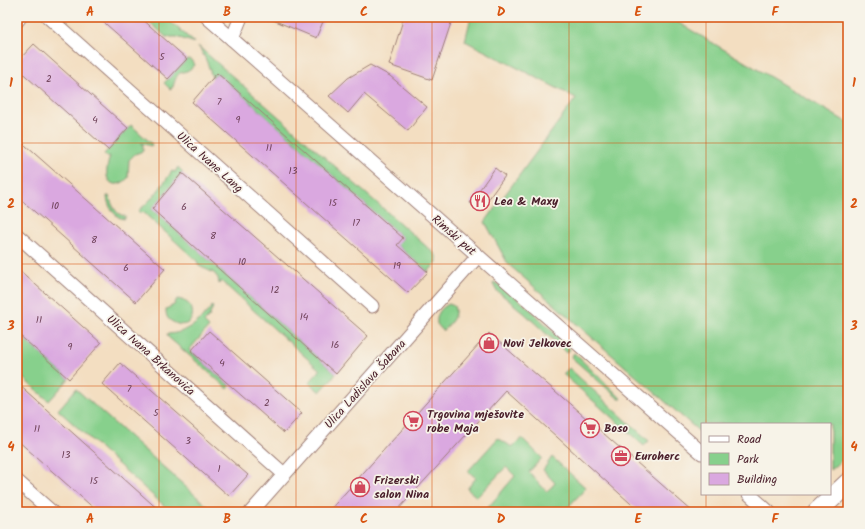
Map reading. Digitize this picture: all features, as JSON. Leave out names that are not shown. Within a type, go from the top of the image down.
[{"type":"main road","points":[[817,512],[848,483]]},
{"type":"street","points":[[17,21],[20,17]]},
{"type":"street","name":"Ulica Ivane Lang","points":[[48,17],[372,306]]},
{"type":"street","name":"Rimski put","points":[[207,17],[701,452]]},
{"type":"street","points":[[232,39],[241,17]]},
{"type":"street","name":"Ulica Ivana Brkanovića","points":[[17,235],[284,474]]},
{"type":"street","name":"Ulica Ladislava Šabana","points":[[251,512],[478,256]]},
{"type":"street","points":[[17,480],[52,512]]},
{"type":"street","points":[[750,495],[769,512]]},
{"type":"green space","points":[[144,17],[165,17],[195,43],[177,37],[166,37]]},
{"type":"green space","points":[[471,17],[669,17],[848,123],[848,455],[831,469],[831,423],[701,423],[701,433],[508,264],[485,222],[576,98],[465,41]]},
{"type":"green space","points":[[198,46],[435,254],[437,262],[428,272],[397,245],[403,238],[217,73],[212,78],[210,69]]},
{"type":"green space","points":[[189,59],[194,65],[187,71],[180,73],[177,76],[173,87],[170,89],[164,83],[186,60]]},
{"type":"green space","points":[[131,125],[152,144],[151,146],[141,143],[143,145],[143,151],[135,154],[129,160],[128,178],[120,184],[113,184],[107,176],[110,156],[107,157],[104,154]]},
{"type":"green space","points":[[178,167],[183,172],[152,209],[336,374],[320,392],[309,383],[320,370],[221,281],[219,284],[218,278],[214,273],[199,266],[197,261],[143,212],[140,213],[138,211],[148,202],[172,171],[175,172]]},
{"type":"green space","points":[[107,196],[109,196],[116,211],[125,216],[125,219],[118,217],[112,211],[107,200]]},
{"type":"green space","points":[[494,282],[524,304],[543,322],[570,349],[567,353],[524,313],[496,290],[493,284]]},
{"type":"green space","points":[[177,299],[185,301],[190,306],[192,311],[190,321],[186,324],[180,325],[169,320],[168,318],[166,309],[174,305]]},
{"type":"green space","points":[[449,304],[454,306],[455,313],[453,320],[443,331],[437,324],[437,318],[439,312]]},
{"type":"green space","points":[[212,306],[213,307],[209,317],[204,322],[209,327],[189,350],[230,386],[228,389],[168,337],[167,334],[181,331],[193,326]]},
{"type":"green space","points":[[17,333],[69,379],[49,401],[17,373]]},
{"type":"green space","points":[[574,353],[622,399],[619,399],[571,357]]},
{"type":"green space","points":[[569,368],[649,441],[644,446],[563,374]]},
{"type":"green space","points":[[76,389],[214,512],[171,512],[58,410]]},
{"type":"green space","points":[[498,438],[512,447],[522,438],[542,458],[529,472],[547,492],[555,483],[543,470],[552,457],[586,488],[568,507],[574,512],[486,512],[485,511],[515,476],[506,467],[477,497],[467,489],[476,478],[468,471]]},
{"type":"building","points":[[98,17],[140,17],[187,59],[168,79]]},
{"type":"building","points":[[266,17],[325,17],[316,38]]},
{"type":"building","points":[[404,17],[453,17],[432,80],[389,65]]},
{"type":"building","points":[[34,44],[128,128],[108,150],[17,68],[17,62]]},
{"type":"building","points":[[370,65],[390,76],[427,107],[408,131],[364,94],[348,113],[329,96],[348,78]]},
{"type":"building","points":[[217,73],[403,238],[397,245],[428,272],[408,293],[192,102]]},
{"type":"building","points":[[17,138],[165,269],[136,302],[17,196]]},
{"type":"building","points":[[495,168],[505,176],[480,211],[470,203]]},
{"type":"building","points":[[182,173],[368,336],[336,374],[152,209]]},
{"type":"building","points":[[17,268],[101,343],[69,379],[17,333]]},
{"type":"building","points":[[209,331],[302,413],[284,433],[191,351]]},
{"type":"building","points":[[489,333],[693,512],[640,512],[506,391],[396,512],[328,512]]},
{"type":"building","points":[[120,363],[248,475],[229,496],[102,384]]},
{"type":"building","points":[[17,383],[161,512],[98,512],[17,440]]},
{"type":"place","name":"Lea & Maxy","points":[[480,201]]},
{"type":"place","name":"Novi Jelkovec","points":[[489,343]]},
{"type":"place","name":"Trgovina mješovite robe Maja","points":[[413,421]]},
{"type":"place","name":"Boso","points":[[590,428]]},
{"type":"place","name":"Euroherc","points":[[621,456]]},
{"type":"place","name":"Frizerski salon Nina","points":[[360,487]]}]
